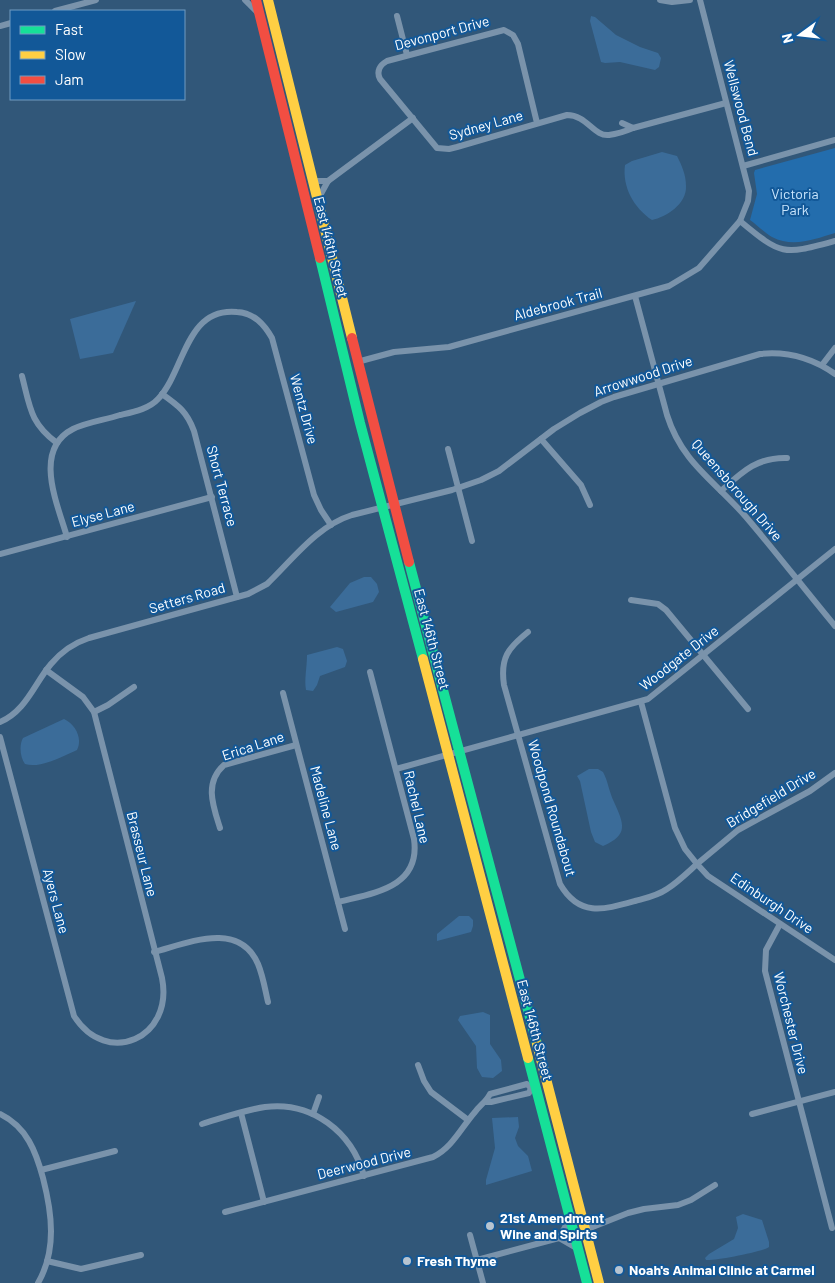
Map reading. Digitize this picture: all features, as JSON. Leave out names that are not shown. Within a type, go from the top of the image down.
[{"type":"main road","name":"East 146th Street","points":[[256,0],[313,232],[454,753],[547,1084],[599,1283]]},
{"type":"main road","name":"East 146th Street","points":[[268,0],[358,362],[388,506]]},
{"type":"main road","name":"East 146th Street","points":[[454,753],[533,1088],[587,1283]]},
{"type":"street","points":[[59,10],[96,0]]},
{"type":"street","points":[[245,0],[261,17]]},
{"type":"street","points":[[660,0],[672,2],[690,0]]},
{"type":"street","name":"Wellswood Bend","points":[[700,0],[748,184],[749,196],[740,221]]},
{"type":"street","points":[[397,16],[407,55]]},
{"type":"street","name":"Devonport Drive","points":[[379,69],[387,61],[504,30],[513,35],[518,44],[538,123]]},
{"type":"street","name":"Sydney Lane","points":[[379,69],[380,79],[437,148],[443,149],[457,147],[567,115],[581,118],[598,132],[608,136],[726,103]]},
{"type":"street","points":[[317,200],[328,181],[413,118]]},
{"type":"street","points":[[622,123],[633,128]]},
{"type":"street","points":[[743,166],[835,140]]},
{"type":"street","points":[[313,181],[328,181]]},
{"type":"street","points":[[740,221],[772,246],[788,251],[796,251],[835,241]]},
{"type":"street","name":"Aldebrook Trail","points":[[358,362],[394,352],[449,347],[669,286],[699,268],[740,221]]},
{"type":"street","name":"Queensborough Drive","points":[[635,296],[672,428],[681,447],[697,468],[746,517],[835,626]]},
{"type":"street","name":"Wentz Drive","points":[[162,394],[191,338],[202,323],[219,314],[240,312],[247,313],[262,322],[272,338],[314,495],[330,525]]},
{"type":"street","points":[[822,365],[835,348]]},
{"type":"street","name":"Arrowwood Drive","points":[[388,506],[459,488],[481,480],[580,413],[601,402],[659,383],[760,354],[788,354],[804,358],[822,365],[835,374]]},
{"type":"street","points":[[22,376],[36,422],[42,432],[57,443]]},
{"type":"street","points":[[67,537],[49,471],[51,457],[57,443],[71,430],[147,407],[162,394]]},
{"type":"street","name":"Short Terrace","points":[[162,394],[179,406],[191,422],[237,597]]},
{"type":"street","points":[[541,439],[581,485],[590,505]]},
{"type":"street","points":[[448,449],[472,541]]},
{"type":"street","points":[[721,491],[743,472],[759,462],[773,458],[787,458]]},
{"type":"street","name":"Elyse Lane","points":[[0,554],[212,497]]},
{"type":"street","name":"Setters Road","points":[[0,722],[12,716],[22,706],[46,670],[58,656],[81,641],[258,590],[267,584],[315,536],[330,525],[344,517],[388,506]]},
{"type":"street","name":"Woodgate Drive","points":[[396,768],[641,702],[655,695],[835,549]]},
{"type":"street","points":[[631,600],[658,604],[666,610],[748,709]]},
{"type":"street","name":"Woodpond Roundabout","points":[[528,632],[510,648],[502,667],[504,685],[560,884],[569,897],[588,907],[606,909],[658,895],[668,889],[697,864]]},
{"type":"street","name":"Brasseur Lane","points":[[46,670],[83,697],[94,712],[164,990],[162,1010],[157,1021],[149,1030],[134,1039],[120,1042]]},
{"type":"street","name":"Rachel Lane","points":[[338,902],[389,888],[402,879],[411,866],[415,848],[370,672]]},
{"type":"street","points":[[94,712],[134,687]]},
{"type":"street","name":"Madeline Lane","points":[[283,693],[345,929]]},
{"type":"street","points":[[641,702],[675,828],[685,849],[697,864]]},
{"type":"street","name":"Ayers Lane","points":[[0,737],[74,1016],[91,1035],[105,1041],[120,1042]]},
{"type":"street","name":"Erica Lane","points":[[220,828],[211,791],[212,783],[219,770],[224,765],[296,745]]},
{"type":"street","name":"Bridgefield Drive","points":[[697,864],[738,830],[810,791],[835,773]]},
{"type":"street","name":"Edinburgh Drive","points":[[697,864],[708,876],[835,960]]},
{"type":"street","name":"Worchester Drive","points":[[780,924],[766,950],[764,964],[832,1228]]},
{"type":"street","points":[[154,952],[209,938],[223,937],[234,940],[244,946],[254,956],[262,976],[268,1002]]},
{"type":"street","points":[[418,1065],[424,1081],[431,1092],[468,1120]]},
{"type":"street","points":[[533,1088],[547,1084]]},
{"type":"street","name":"Deerwood Drive","points":[[225,1212],[437,1155],[450,1145],[480,1106],[486,1102],[529,1093],[533,1088]]},
{"type":"street","points":[[752,1114],[835,1092]]},
{"type":"street","points":[[314,1114],[319,1097]]},
{"type":"street","points":[[202,1124],[267,1107],[282,1106],[296,1108],[314,1114],[332,1126],[349,1143],[358,1158],[364,1176]]},
{"type":"street","points":[[242,1113],[264,1202]]},
{"type":"street","points":[[0,1114],[14,1123],[25,1134],[35,1151],[48,1196],[51,1217],[51,1240],[47,1261],[38,1283]]},
{"type":"street","points":[[41,1170],[115,1151]]},
{"type":"street","points":[[585,1230],[644,1209],[678,1205],[692,1200],[715,1185]]},
{"type":"street","points":[[559,1238],[570,1218]]},
{"type":"street","points":[[470,1235],[483,1283]]},
{"type":"street","points":[[477,1260],[559,1238],[578,1249]]},
{"type":"street","points":[[47,1261],[81,1269],[141,1255]]},
{"type":"green space","name":"Victoria Park","points":[[835,148],[835,233],[820,238],[788,242],[772,237],[750,220],[757,194],[755,170]]},
{"type":"shaded area","points":[[591,16],[595,17],[616,35],[640,47],[658,53],[661,58],[659,67],[655,70],[620,62],[601,62],[590,21]]},
{"type":"shaded area","points":[[662,152],[677,156],[686,182],[685,193],[675,209],[652,220],[635,203],[627,189],[625,165]]},
{"type":"shaded area","points":[[136,301],[113,353],[80,359],[70,319]]},
{"type":"shaded area","points":[[364,577],[371,577],[377,584],[379,592],[373,602],[336,612],[330,607],[350,583]]},
{"type":"shaded area","points":[[337,647],[343,649],[347,661],[345,667],[320,676],[313,691],[306,690],[307,655]]},
{"type":"shaded area","points":[[64,719],[72,724],[77,732],[79,745],[77,750],[37,765],[25,764],[21,751],[23,738]]},
{"type":"shaded area","points":[[589,769],[598,769],[603,772],[622,823],[621,833],[617,838],[603,846],[595,842],[591,832],[580,781],[577,776]]},
{"type":"shaded area","points":[[459,916],[469,916],[473,920],[471,932],[437,941],[437,934]]},
{"type":"shaded area","points":[[483,1012],[490,1015],[490,1044],[501,1060],[502,1071],[493,1078],[482,1077],[477,1068],[476,1046],[458,1020],[460,1016]]},
{"type":"shaded area","points":[[518,1117],[519,1127],[515,1138],[518,1146],[528,1156],[532,1171],[486,1185],[495,1148],[492,1118]]},
{"type":"shaded area","points":[[743,1214],[762,1220],[769,1247],[738,1256],[706,1260],[705,1258],[709,1254],[734,1239],[738,1228],[736,1217]]},
{"type":"traffic: fast","points":[[320,258],[360,423],[423,659]]},
{"type":"traffic: fast","points":[[409,562],[537,1044]]},
{"type":"traffic: fast","points":[[528,1058],[587,1283]]},
{"type":"traffic: slow","points":[[268,0],[352,338]]},
{"type":"traffic: slow","points":[[423,659],[528,1058]]},
{"type":"traffic: slow","points":[[537,1044],[599,1283]]},
{"type":"traffic: jam","points":[[256,0],[320,258]]},
{"type":"traffic: jam","points":[[352,338],[409,562]]},
{"type":"place","name":"21st Amendment Wine and Spirts","points":[[490,1226]]},
{"type":"place","name":"Fresh Thyme","points":[[407,1261]]},
{"type":"place","name":"Noah's Animal Clinic at Carmel","points":[[619,1270]]}]
